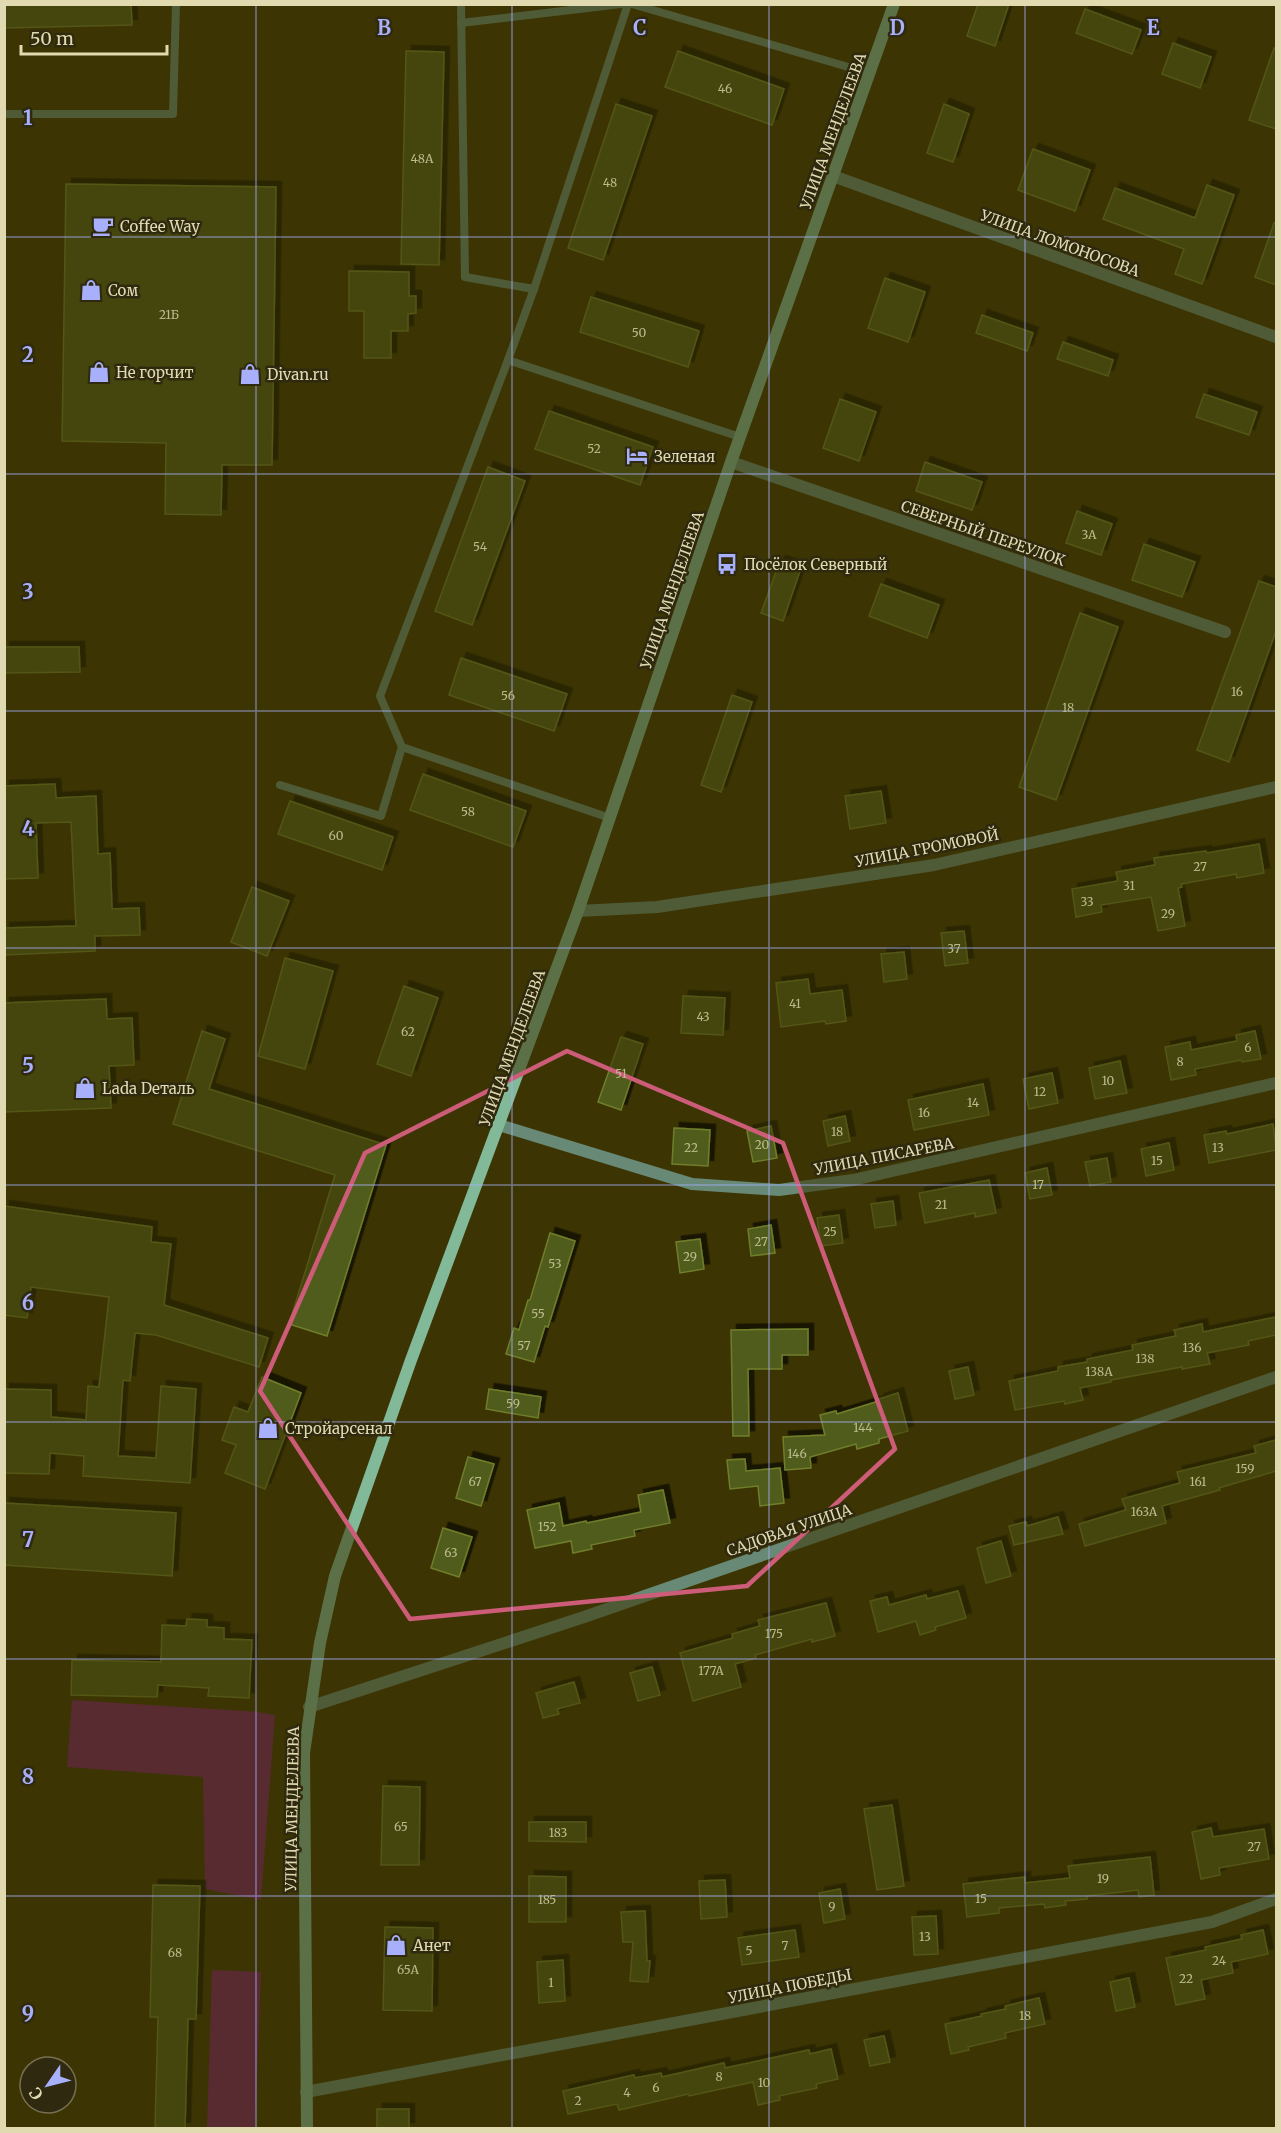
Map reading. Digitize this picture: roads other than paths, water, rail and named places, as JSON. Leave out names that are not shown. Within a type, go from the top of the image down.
[{"type":"main road","name":"УЛИЦА МЕНДЕЛЕЕВА","points":[[307,2128],[304,1753],[320,1643],[335,1576],[411,1360],[578,911],[731,462],[894,4]]},
{"type":"street","name":"УЛИЦА ЛОМОНОСОВА","points":[[832,176],[1276,337]]},
{"type":"street","name":"СЕВЕРНЫЙ ПЕРЕУЛОК","points":[[731,462],[1224,632]]},
{"type":"street","name":"УЛИЦА ГРОМОВОЙ","points":[[578,911],[657,907],[934,865],[1276,787]]},
{"type":"street","name":"УЛИЦА ПИСАРЕВА","points":[[499,1125],[692,1184],[779,1190],[853,1180],[1276,1083]]},
{"type":"street","name":"САДОВАЯ УЛИЦА","points":[[309,1707],[584,1617],[1276,1377]]},
{"type":"street","name":"УЛИЦА ПОБЕДЫ","points":[[306,2092],[1212,1922],[1276,1899]]},
{"type":"lane","points":[[4,114],[173,114],[176,4]]},
{"type":"lane","points":[[461,4],[465,277],[534,289]]},
{"type":"lane","points":[[461,23],[621,4]]},
{"type":"lane","points":[[280,785],[381,816],[402,747],[380,696],[534,289],[630,4],[869,73]]},
{"type":"lane","points":[[508,360],[740,437]]},
{"type":"lane","points":[[402,747],[610,818]]},
{"type":"place","name":"Coffee Way","points":[[103,226]]},
{"type":"place","name":"Сом","points":[[91,290]]},
{"type":"place","name":"Не горчит","points":[[99,372]]},
{"type":"place","name":"Divan.ru","points":[[250,374]]},
{"type":"place","name":"Зеленая","points":[[637,456]]},
{"type":"place","name":"Посёлок Северный","points":[[727,564]]},
{"type":"place","name":"Lada Dеталь","points":[[85,1088]]},
{"type":"place","name":"Стройарсенал","points":[[268,1428]]},
{"type":"place","name":"Анет","points":[[396,1945]]}]
